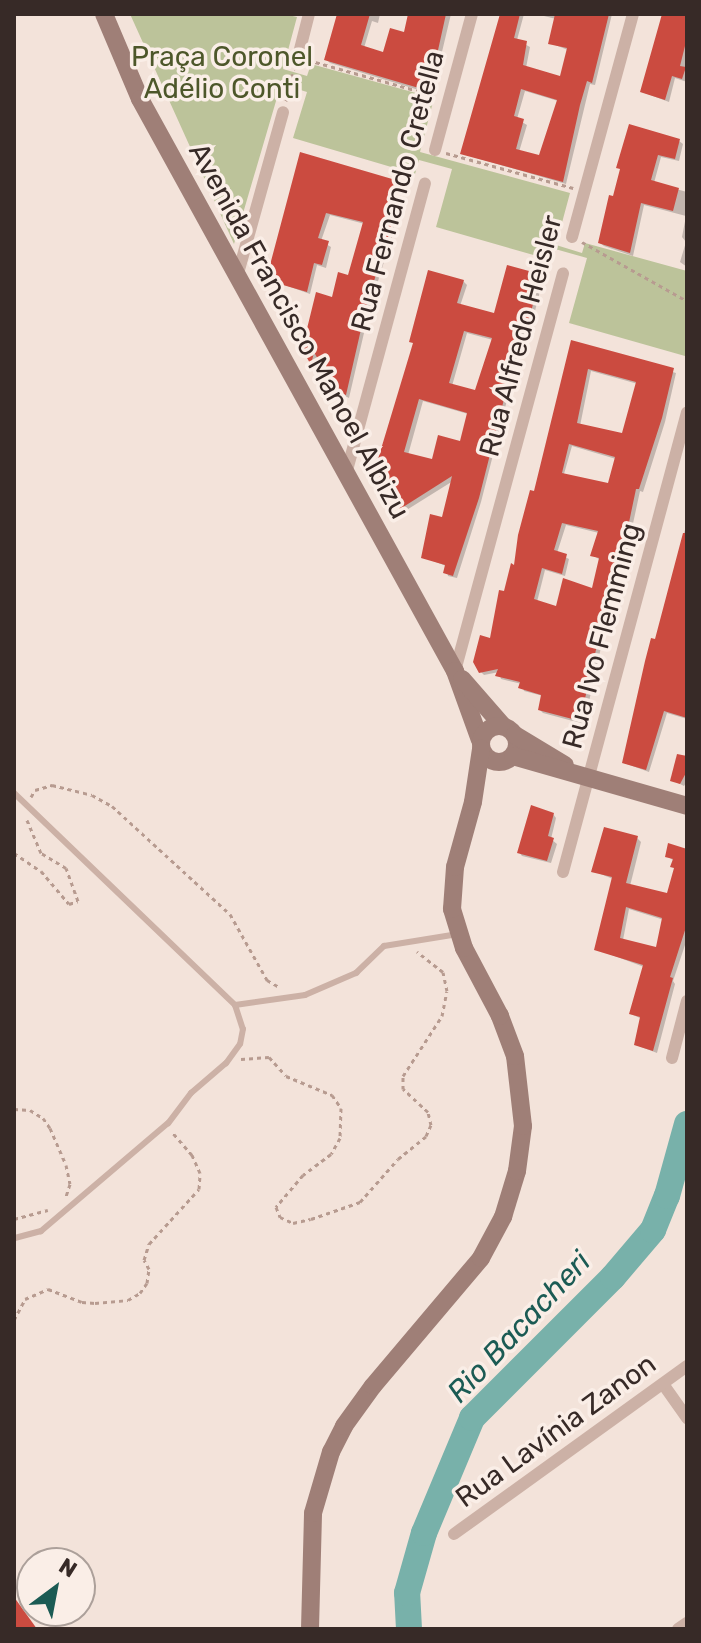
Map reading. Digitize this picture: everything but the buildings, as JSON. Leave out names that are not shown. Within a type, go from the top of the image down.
[{"type":"street","name":"Avenida Francisco Manoel Albizu","points":[[104,14],[140,99],[455,671],[480,745]]},
{"type":"street","points":[[298,57],[309,14]]},
{"type":"street","name":"Rua Fernando Cretella","points":[[435,150],[472,14]]},
{"type":"street","name":"Rua Alfredo Heisler","points":[[572,237],[633,14]]},
{"type":"street","points":[[237,277],[283,112]]},
{"type":"street","name":"Rua Fernando Cretella","points":[[346,474],[425,184]]},
{"type":"street","name":"Rua Alfredo Heisler","points":[[455,671],[563,273]]},
{"type":"street","name":"Rua Ivo Flemming","points":[[563,872],[687,412]]},
{"type":"street","name":"Avenida Francisco Manoel Albizu","points":[[455,671],[509,730],[588,778]]},
{"type":"street","points":[[310,1629],[313,1513],[331,1452],[344,1426],[373,1386],[481,1258],[503,1217],[517,1171],[523,1126],[515,1056],[500,1016],[459,934],[452,909],[452,882],[473,802],[480,745],[491,727],[509,730],[517,746],[473,802]]},
{"type":"street","points":[[480,745],[487,758],[508,759]]},
{"type":"street","name":"Avenida Francisco Manoel Albizu","points":[[508,759],[687,806]]},
{"type":"street","points":[[672,1058],[687,1001]]},
{"type":"street","name":"Rua Lavínia Zanon","points":[[454,1534],[687,1366]]},
{"type":"street","points":[[663,1384],[687,1418]]},
{"type":"street","points":[[678,1629],[687,1623]]},
{"type":"lane","points":[[14,1238],[41,1231],[168,1123],[191,1093],[226,1063],[240,1044],[243,1029],[235,1005],[15,795]]},
{"type":"lane","points":[[235,1005],[305,995],[356,973],[384,946],[459,934]]},
{"type":"path","points":[[283,112],[298,57],[448,100]]},
{"type":"path","points":[[435,150],[585,191]]},
{"type":"path","points":[[572,237],[687,301]]},
{"type":"path","points":[[14,853],[41,871],[69,904],[78,901],[66,868],[41,853],[28,824],[26,805],[35,790],[52,785],[92,795],[112,806],[230,914],[267,980],[284,991],[305,995]]},
{"type":"path","points":[[226,1063],[269,1057],[286,1076],[332,1095],[341,1108],[342,1124],[336,1146],[318,1166],[303,1175],[276,1207],[280,1217],[293,1223],[360,1202],[398,1159],[426,1136],[431,1125],[428,1112],[403,1089],[403,1076],[442,1016],[447,991],[443,972],[427,957],[394,943]]},
{"type":"path","points":[[14,1109],[30,1110],[43,1118],[50,1128],[66,1165],[70,1184],[59,1205]]},
{"type":"path","points":[[14,1320],[25,1299],[48,1289],[82,1302],[95,1303],[128,1300],[140,1293],[147,1283],[149,1269],[144,1260],[149,1244],[199,1189],[200,1173],[168,1123]]},
{"type":"path","points":[[14,1219],[29,1218],[52,1208]]},
{"type":"green space","name":"Praça Coronel Adélio Conti","points":[[130,14],[284,14],[297,17],[283,69],[307,76],[311,64],[434,98],[420,152],[570,193],[556,245],[582,253],[585,243],[687,271],[685,356],[569,323],[587,258],[548,247],[544,258],[436,227],[452,169],[419,160],[415,174],[293,138],[307,92],[281,84],[234,244]]},
{"type":"waterway","name":"Rio Bacacheri","points":[[409,1629],[407,1593],[424,1533],[472,1418],[613,1277],[653,1230],[667,1196],[687,1124]]}]
